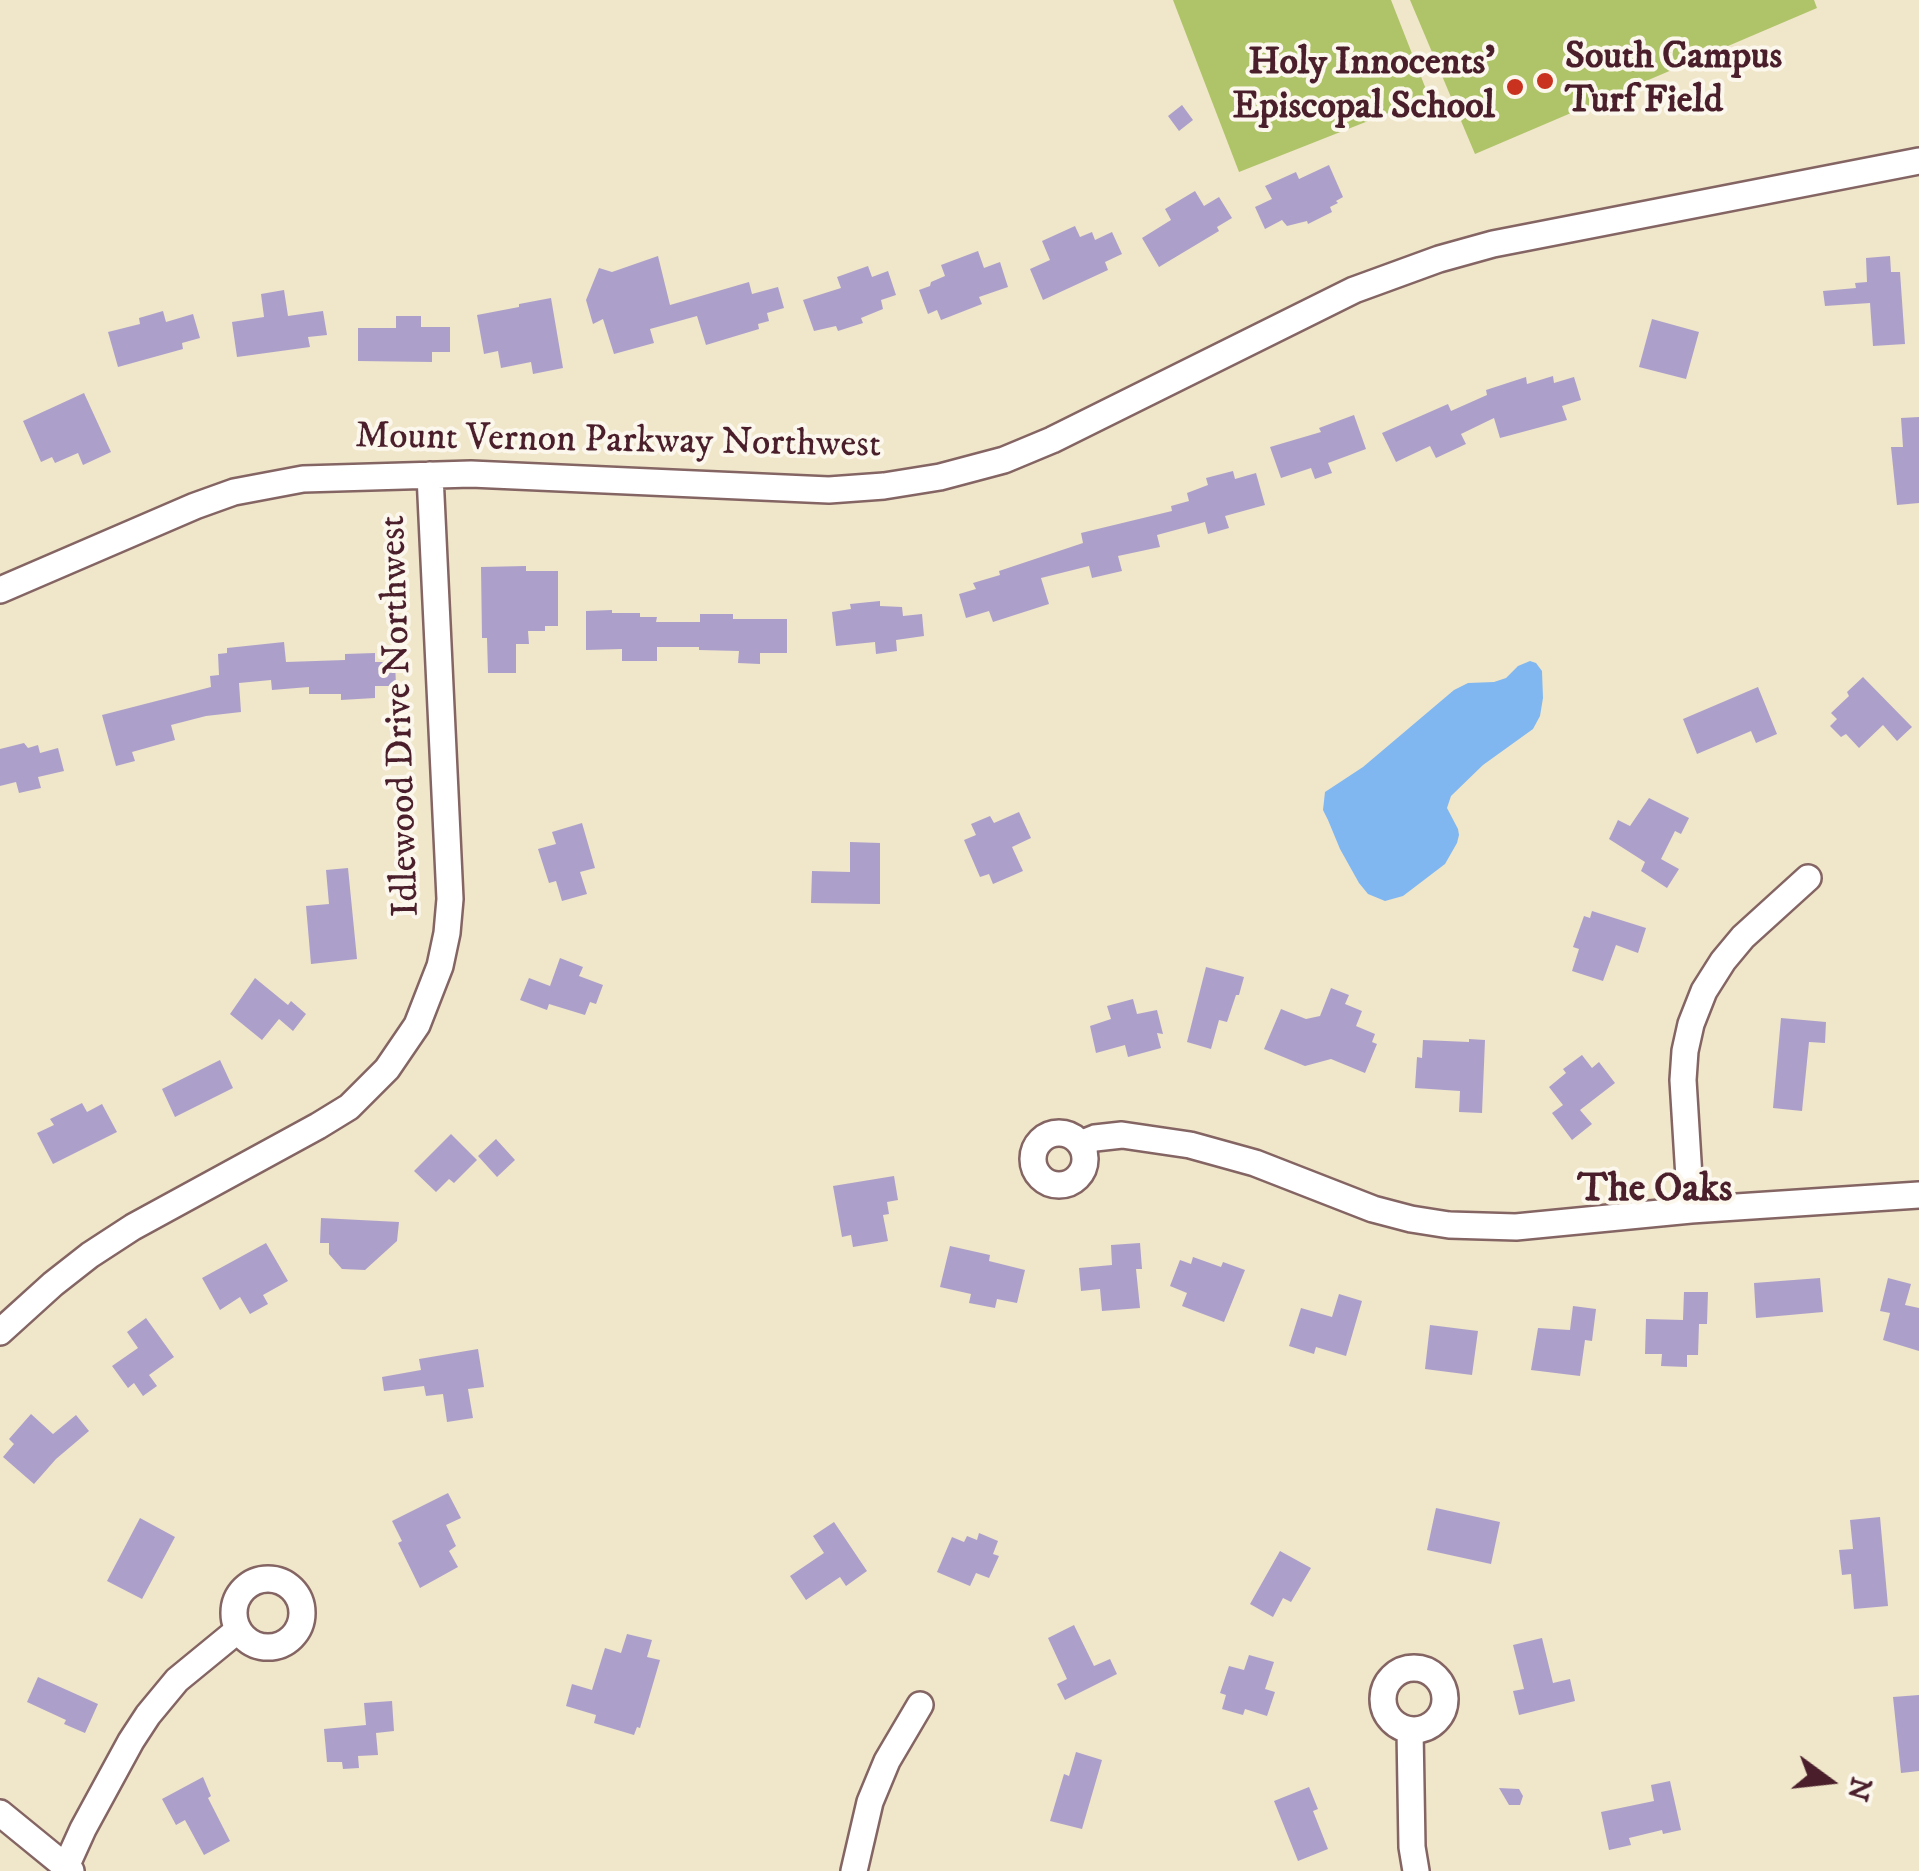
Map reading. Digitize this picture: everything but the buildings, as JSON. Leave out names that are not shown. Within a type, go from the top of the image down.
[{"type":"street","name":"Mount Vernon Parkway Northwest","points":[[0,590],[234,492],[303,479],[471,474],[829,490],[940,477],[1004,460],[1052,440],[1354,290],[1440,259],[1493,244],[1919,161]]},
{"type":"street","name":"Idlewood Drive Northwest","points":[[0,1332],[52,1284],[119,1236],[349,1107],[387,1069],[417,1024],[440,966],[448,933],[450,899],[430,475]]},
{"type":"street","points":[[1691,1210],[1683,1080],[1691,1024],[1704,991],[1723,961],[1808,878]]},
{"type":"street","points":[[1082,1146],[1095,1138],[1122,1135],[1190,1144],[1255,1163],[1373,1209],[1449,1225],[1516,1226],[1919,1195]]},
{"type":"street","points":[[0,1813],[67,1870],[83,1829],[148,1715],[176,1680],[238,1630]]},
{"type":"street","points":[[854,1871],[876,1788],[920,1705]]},
{"type":"street","points":[[1410,1730],[1416,1871]]},
{"type":"green space","points":[[1173,0],[1391,0],[1429,97],[1239,172]]},
{"type":"green space","name":"South Campus Turf Field","points":[[1410,0],[1814,0],[1817,8],[1475,154]]},
{"type":"water","points":[[1530,661],[1542,671],[1540,716],[1533,729],[1483,765],[1451,796],[1447,808],[1459,835],[1445,864],[1403,896],[1385,901],[1368,894],[1340,849],[1323,810],[1325,792],[1363,767],[1454,690],[1468,683],[1506,678]]},
{"type":"place","name":"South Campus Turf Field","points":[[1545,81]]},
{"type":"place","name":"Holy Innocents' Episcopal School","points":[[1515,87]]},
{"type":"district","name":"The Oaks","points":[[1655,1192]]}]
